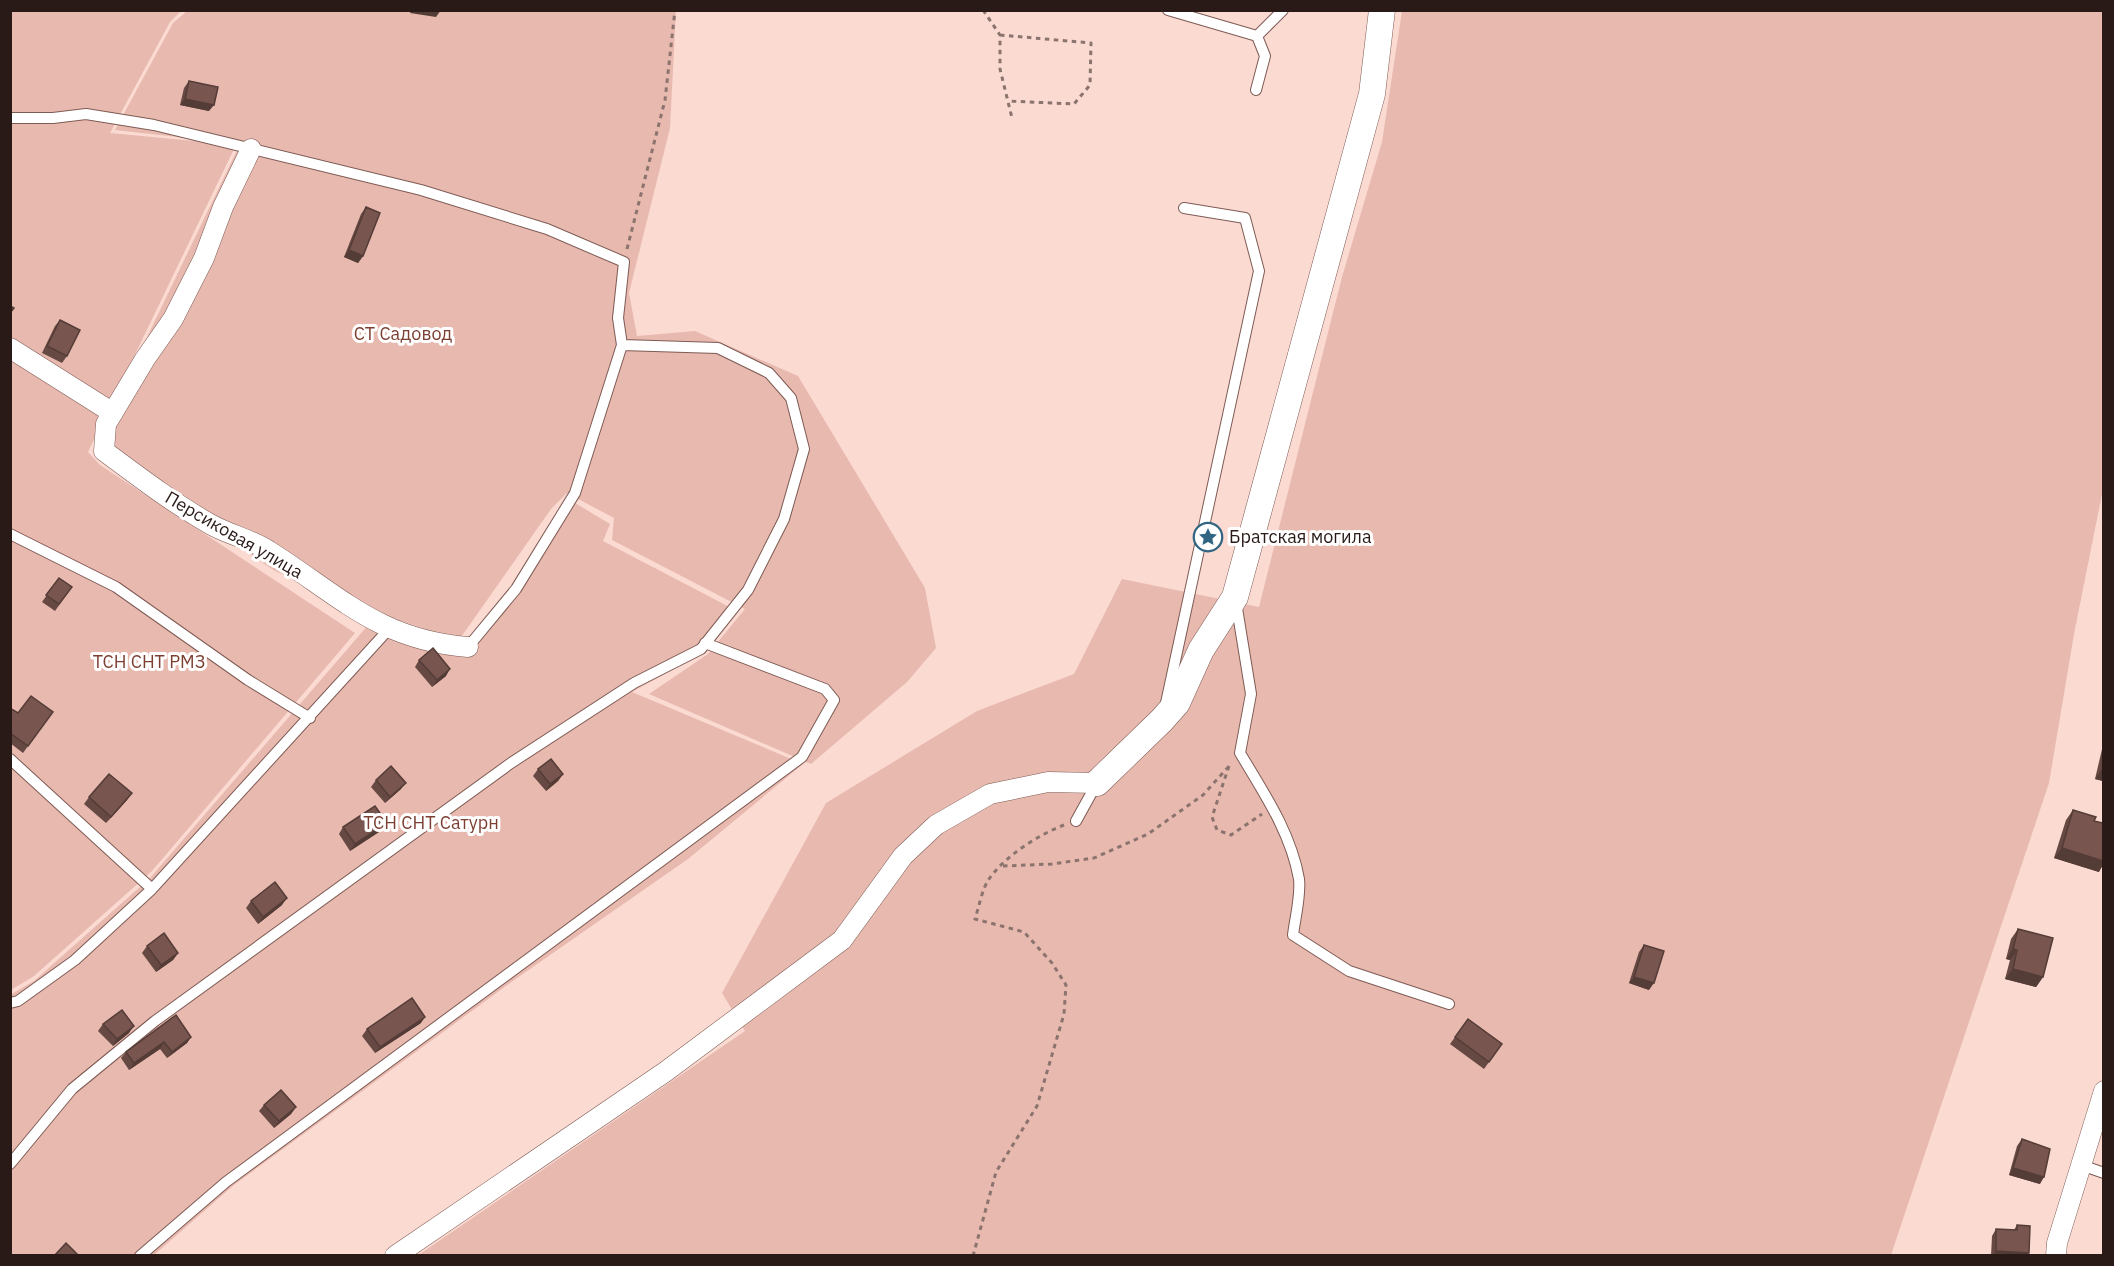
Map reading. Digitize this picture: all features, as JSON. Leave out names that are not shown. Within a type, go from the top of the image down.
[{"type":"street","points":[[395,1256],[665,1072],[842,940],[903,856],[936,825],[990,794],[1048,782],[1097,783],[1177,703],[1201,650],[1236,597],[1372,94],[1382,10]]},
{"type":"street","points":[[10,348],[113,413],[145,359],[173,319],[204,258],[223,207],[251,149]]},
{"type":"street","name":"Персиковая улица","points":[[113,413],[106,424],[104,451],[203,519],[266,549],[374,622],[439,645],[468,647]]},
{"type":"street","points":[[2056,1256],[2057,1244],[2103,1091]]},
{"type":"lane","points":[[1168,10],[1257,36]]},
{"type":"lane","points":[[1257,36],[1283,10]]},
{"type":"lane","points":[[1256,90],[1265,56],[1257,36]]},
{"type":"lane","points":[[10,118],[53,118],[86,114],[154,125],[421,190],[547,229],[624,262],[618,318],[622,345],[575,493],[516,589],[468,647]]},
{"type":"lane","points":[[1162,720],[1259,271],[1245,218],[1184,208]]},
{"type":"lane","points":[[10,1164],[72,1089],[155,1021],[511,764],[634,683],[701,649],[748,590],[784,519],[804,450],[791,399],[769,373],[718,348],[622,345]]},
{"type":"lane","points":[[10,534],[116,587],[248,680],[310,718]]},
{"type":"lane","points":[[1236,597],[1251,693],[1240,753],[1272,807],[1289,843],[1299,882],[1293,935],[1349,971],[1449,1004]]},
{"type":"lane","points":[[10,1003],[18,1001],[75,960],[152,889],[310,718],[389,628]]},
{"type":"lane","points":[[140,1256],[226,1182],[802,757],[834,700],[825,689],[705,643]]},
{"type":"lane","points":[[10,759],[152,889]]},
{"type":"lane","points":[[1076,821],[1097,783]]},
{"type":"lane","points":[[2081,1165],[2103,1173]]},
{"type":"path","points":[[624,262],[665,100],[675,10]]},
{"type":"path","points":[[983,10],[1000,35],[1000,69],[1012,118]]},
{"type":"path","points":[[1000,35],[1091,43],[1090,86],[1074,104],[1008,101]]},
{"type":"path","points":[[1003,866],[1052,864],[1094,858],[1148,834],[1203,795],[1240,753]]},
{"type":"path","points":[[1230,764],[1212,817],[1217,830],[1232,834],[1272,807]]},
{"type":"path","points":[[973,1256],[996,1172],[1037,1106],[1064,1014],[1066,985],[1053,963],[1024,932],[975,919],[989,879],[1025,845],[1041,834],[1076,821]]},
{"type":"green space","name":"ТСН СНТ РМЗ","points":[[11,11],[181,11],[170,22],[110,133],[236,145],[88,452],[100,465],[355,633],[152,871],[34,976],[11,990]]},
{"type":"green space","name":"СТ Садовод","points":[[187,11],[676,11],[670,128],[629,293],[637,336],[695,331],[798,376],[925,588],[936,648],[907,682],[811,764],[649,694],[708,654],[745,609],[612,540],[614,518],[567,493],[551,509],[459,640],[383,615],[275,571],[95,452],[97,441],[240,144],[115,130],[173,23]]},
{"type":"green space","points":[[1402,11],[2103,11],[2103,489],[2074,634],[2049,783],[1891,1255],[417,1256],[745,1031],[722,993],[826,803],[977,711],[1074,674],[1122,579],[1259,607],[1342,277],[1382,142]]},
{"type":"green space","name":"ТСН СНТ Сатурн","points":[[575,503],[610,524],[603,541],[737,611],[699,655],[632,692],[803,764],[688,859],[517,978],[234,1185],[154,1255],[11,1255],[10,995],[34,981],[150,878],[369,624],[468,650]]},
{"type":"building","points":[[189,81],[218,87],[214,105],[185,99]]},
{"type":"building","points":[[366,207],[380,213],[363,256],[349,250]]},
{"type":"building","points":[[60,320],[80,330],[67,356],[47,346]]},
{"type":"building","points":[[59,578],[72,587],[59,604],[46,595]]},
{"type":"building","points":[[433,648],[450,669],[437,680],[419,660]]},
{"type":"building","points":[[31,696],[53,712],[28,746],[10,733],[10,708],[18,713]]},
{"type":"building","points":[[551,759],[563,774],[550,784],[538,769]]},
{"type":"building","points":[[391,766],[406,783],[390,797],[376,780]]},
{"type":"building","points":[[109,774],[132,793],[111,817],[89,797]]},
{"type":"building","points":[[375,806],[387,823],[355,844],[343,827]]},
{"type":"building","points":[[2073,810],[2096,817],[2094,821],[2103,823],[2103,861],[2062,848]]},
{"type":"building","points":[[275,882],[287,898],[263,917],[251,901]]},
{"type":"building","points":[[2018,929],[2053,938],[2043,977],[2013,969],[2017,950],[2013,949]]},
{"type":"building","points":[[164,933],[178,953],[161,965],[147,946]]},
{"type":"building","points":[[1644,945],[1664,951],[1654,983],[1634,977]]},
{"type":"building","points":[[412,998],[425,1017],[380,1047],[367,1029]]},
{"type":"building","points":[[122,1010],[134,1026],[117,1039],[103,1024]]},
{"type":"building","points":[[176,1015],[191,1037],[172,1052],[164,1042],[134,1063],[126,1052]]},
{"type":"building","points":[[1468,1019],[1502,1044],[1489,1062],[1455,1037]]},
{"type":"building","points":[[281,1090],[296,1107],[279,1121],[264,1105]]},
{"type":"building","points":[[2022,1139],[2050,1149],[2044,1177],[2013,1168]]},
{"type":"building","points":[[2017,1225],[2030,1226],[2029,1253],[1996,1251],[1996,1229],[2017,1230]]},
{"type":"building","points":[[66,1243],[79,1256],[54,1256]]},
{"type":"place","name":"Братская могила","points":[[1208,537]]}]
